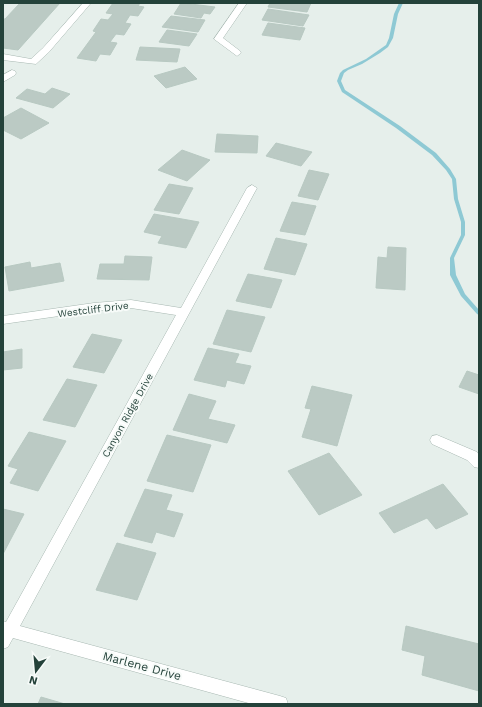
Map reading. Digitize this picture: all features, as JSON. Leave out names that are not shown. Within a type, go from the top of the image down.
[{"type":"street","points":[[3,57],[33,62],[46,50],[87,3]]},
{"type":"street","points":[[237,53],[218,39],[243,3]]},
{"type":"street","points":[[3,79],[12,73]]},
{"type":"street","name":"Canyon Ridge Drive","points":[[5,633],[252,188]]},
{"type":"street","name":"Westcliff Drive","points":[[3,320],[94,307],[132,304],[183,312]]},
{"type":"street","points":[[437,440],[472,456],[479,463]]},
{"type":"street","name":"Marlene Drive","points":[[5,633],[280,704]]},
{"type":"building","points":[[20,3],[60,3],[18,50],[3,48],[3,19],[5,19]]},
{"type":"building","points":[[113,3],[140,3],[138,6],[144,7],[138,16],[130,15],[125,23],[131,24],[124,35],[116,34],[110,42],[117,43],[110,55],[100,54],[96,61],[77,58],[96,32],[93,31],[101,19],[108,20],[113,14],[106,13]]},
{"type":"building","points":[[181,3],[215,7],[210,14],[204,13],[201,18],[174,14]]},
{"type":"building","points":[[270,3],[311,3],[307,12],[268,7]]},
{"type":"building","points":[[268,9],[309,15],[303,26],[262,20]]},
{"type":"building","points":[[171,16],[205,20],[198,32],[162,27]]},
{"type":"building","points":[[268,23],[305,28],[300,40],[262,35]]},
{"type":"building","points":[[167,30],[197,34],[189,46],[159,42]]},
{"type":"building","points":[[140,47],[180,49],[177,62],[136,60]]},
{"type":"building","points":[[185,67],[197,79],[166,88],[154,76]]},
{"type":"building","points":[[52,88],[70,94],[53,108],[16,98],[27,89],[45,94]]},
{"type":"building","points":[[21,108],[49,123],[21,139],[3,130],[3,118]]},
{"type":"building","points":[[217,134],[258,136],[257,153],[215,152]]},
{"type":"building","points":[[276,143],[312,152],[301,166],[266,156]]},
{"type":"building","points":[[182,150],[210,160],[187,181],[158,170]]},
{"type":"building","points":[[309,170],[329,174],[318,200],[298,196]]},
{"type":"building","points":[[169,184],[193,188],[179,214],[154,210]]},
{"type":"building","points":[[292,202],[316,206],[305,235],[280,231]]},
{"type":"building","points":[[154,214],[199,222],[186,248],[158,243],[162,236],[144,232]]},
{"type":"building","points":[[276,238],[307,244],[295,275],[264,269]]},
{"type":"building","points":[[388,247],[406,248],[405,290],[376,288],[378,257],[387,258]]},
{"type":"building","points":[[125,256],[152,257],[149,280],[97,279],[100,264],[124,264]]},
{"type":"building","points":[[30,262],[31,268],[60,263],[64,281],[9,291],[5,267]]},
{"type":"building","points":[[248,274],[282,280],[271,308],[236,301]]},
{"type":"building","points":[[227,310],[265,317],[251,352],[213,344]]},
{"type":"building","points":[[92,334],[122,340],[104,373],[73,367]]},
{"type":"building","points":[[208,348],[239,354],[235,363],[251,366],[244,384],[227,380],[225,387],[194,380]]},
{"type":"building","points":[[22,349],[22,368],[3,370],[3,352]]},
{"type":"building","points":[[467,371],[479,375],[479,394],[459,387]]},
{"type":"building","points":[[67,379],[97,385],[75,427],[43,420]]},
{"type":"building","points":[[312,386],[352,395],[337,446],[302,437],[311,409],[305,408]]},
{"type":"building","points":[[189,394],[216,401],[208,419],[235,425],[227,443],[173,430]]},
{"type":"building","points":[[29,432],[66,441],[38,491],[10,483],[18,469],[8,466]]},
{"type":"building","points":[[167,435],[211,445],[193,492],[147,481]]},
{"type":"building","points":[[329,453],[362,495],[319,515],[288,471]]},
{"type":"building","points":[[443,484],[468,514],[436,529],[427,518],[394,533],[379,513]]},
{"type":"building","points":[[145,489],[172,495],[166,510],[183,514],[174,537],[156,532],[152,543],[124,536]]},
{"type":"building","points":[[3,509],[24,514],[3,554]]},
{"type":"building","points":[[117,543],[156,553],[137,600],[96,590]]},
{"type":"building","points":[[406,626],[479,644],[479,691],[422,675],[425,656],[402,650]]},
{"type":"building","points":[[41,697],[65,704],[38,704]]},
{"type":"waterway","points":[[401,3],[396,14],[391,38],[387,46],[361,63],[346,69],[342,73],[339,81],[343,91],[398,127],[434,154],[448,169],[454,179],[456,199],[463,222],[463,235],[452,258],[453,275],[463,295],[479,313]]}]
